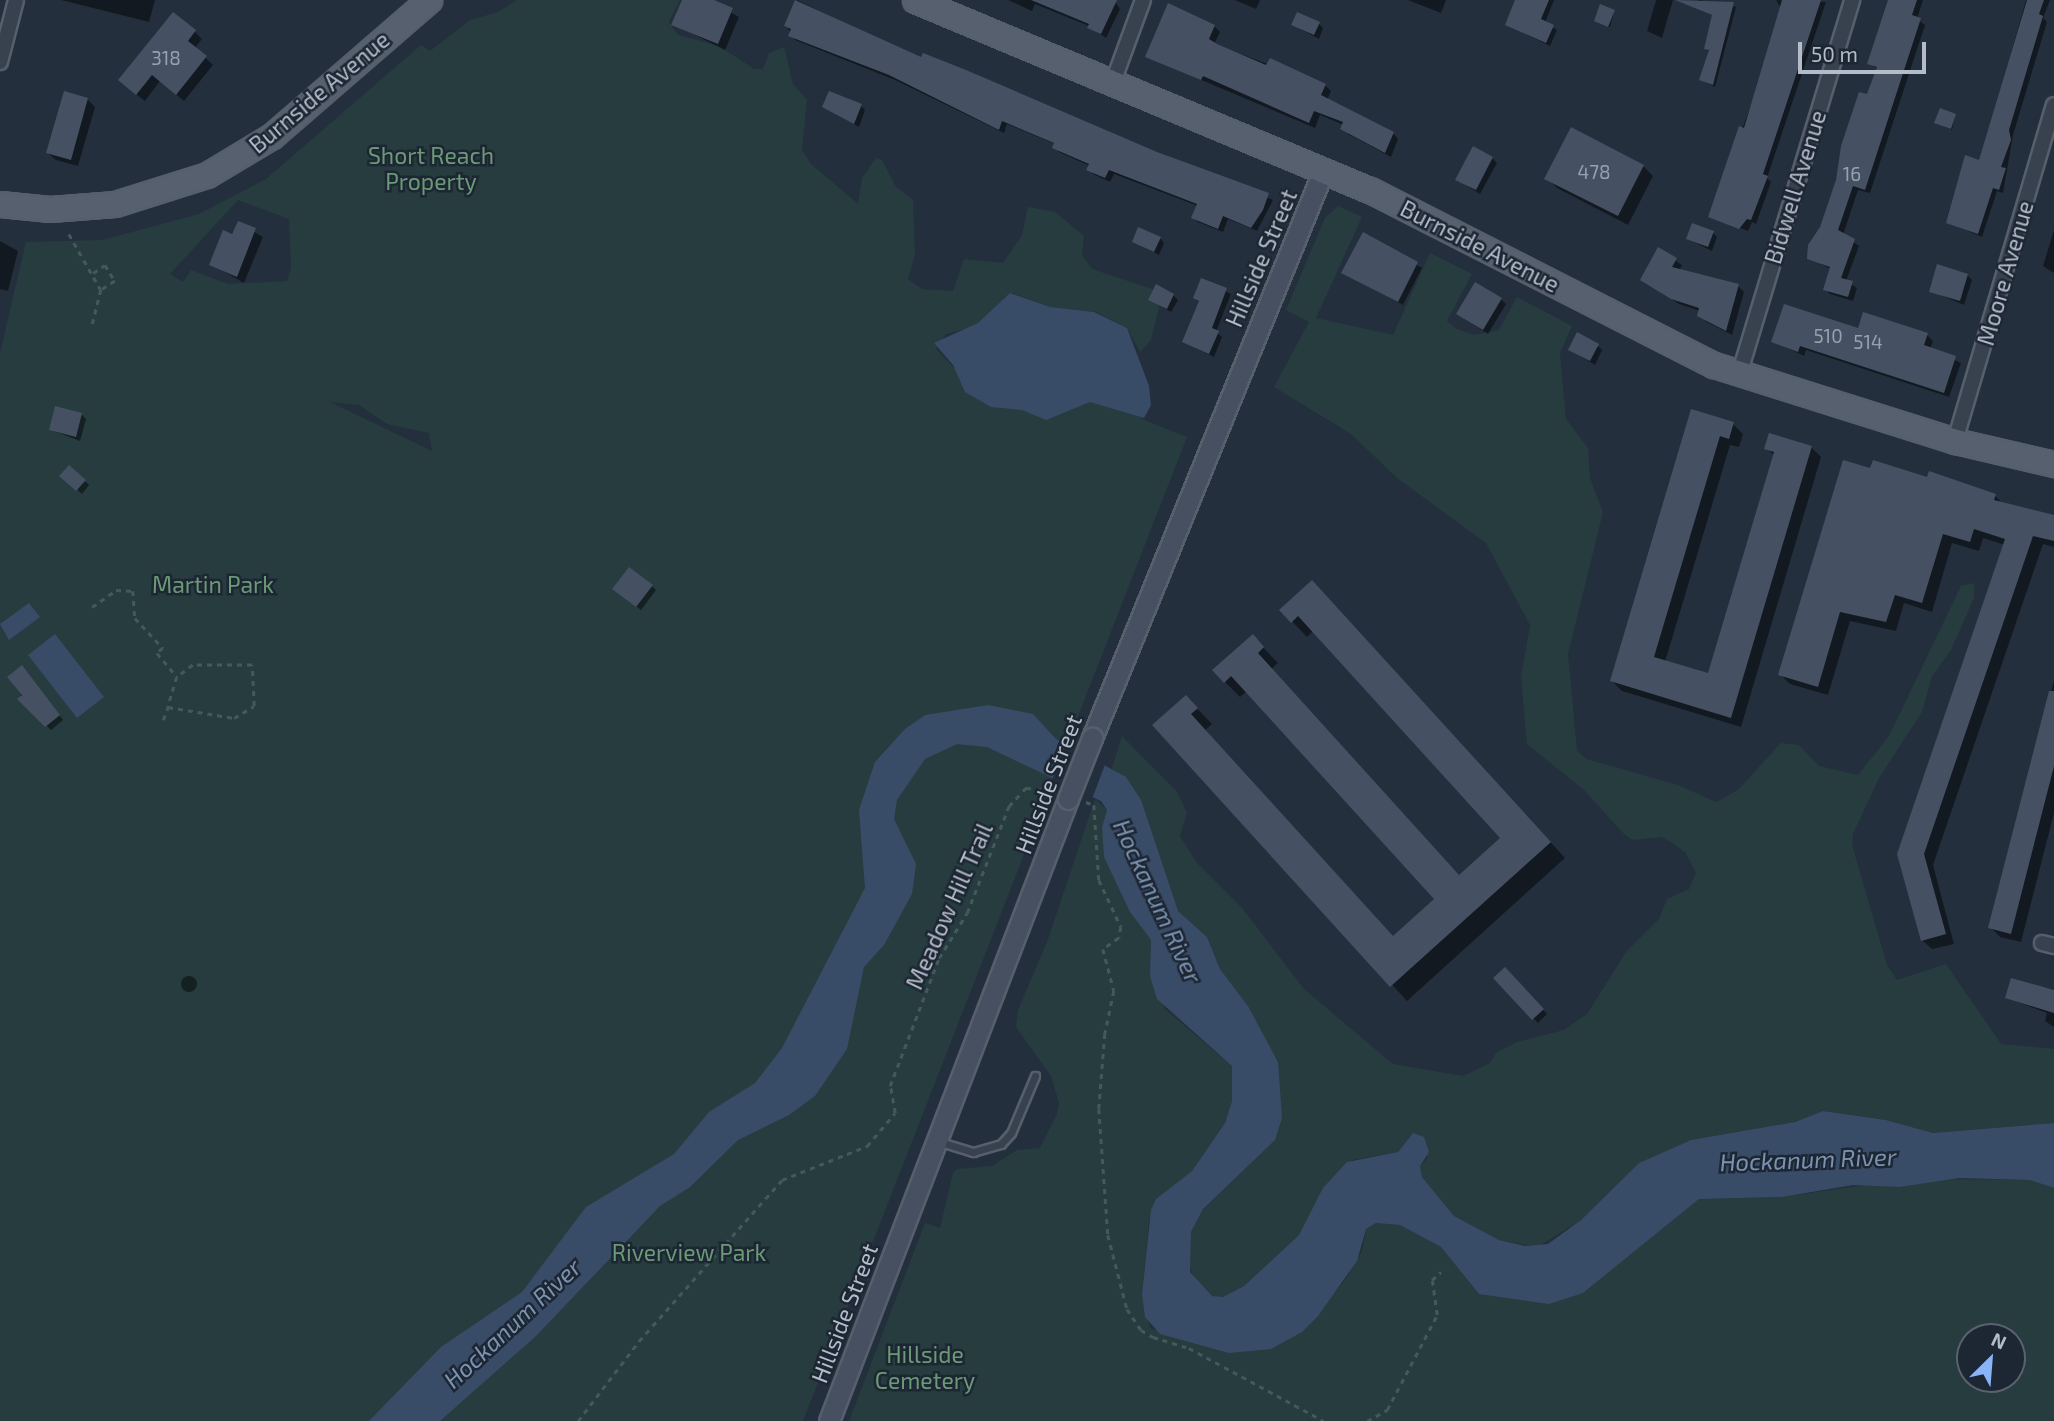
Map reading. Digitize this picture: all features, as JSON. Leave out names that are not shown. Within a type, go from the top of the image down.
[{"type":"main road","name":"Burnside Avenue","points":[[0,204],[50,209],[115,204],[207,175],[272,136],[429,0]]},
{"type":"main road","name":"Burnside Avenue","points":[[915,0],[1324,169],[1739,375],[1955,441],[2054,464]]},
{"type":"main road","name":"Hillside Street","points":[[829,1421],[1092,738],[1324,169]]},
{"type":"street","points":[[0,62],[16,0]]},
{"type":"street","points":[[1113,82],[1143,0]]},
{"type":"street","name":"Bidwell Avenue","points":[[1739,375],[1852,0]]},
{"type":"street","name":"Moore Avenue","points":[[1955,441],[2054,105]]},
{"type":"lane","points":[[936,1141],[972,1152],[1001,1144],[1011,1133],[1035,1076]]},
{"type":"path","points":[[69,234],[101,290]]},
{"type":"path","points":[[92,274],[105,265],[115,281],[101,290],[92,326]]},
{"type":"path","points":[[92,607],[116,590],[133,591],[135,618],[163,648],[158,653],[177,677]]},
{"type":"path","points":[[163,720],[177,677],[200,663],[252,665],[254,706],[234,718],[168,707]]},
{"type":"path","name":"Meadow Hill Trail","points":[[578,1421],[639,1341],[782,1180],[867,1146],[895,1113],[890,1086],[939,958],[967,913],[1009,806],[1026,788],[1049,789],[1069,797]]},
{"type":"path","points":[[1069,797],[1094,805],[1098,880],[1121,927],[1119,938],[1103,949],[1114,991],[1105,1034],[1099,1109],[1108,1235],[1127,1309],[1141,1330],[1153,1337],[1189,1348],[1324,1421]]},
{"type":"path","points":[[1367,1421],[1387,1410],[1437,1315],[1432,1280],[1441,1272]]},
{"type":"green space","points":[[517,0],[680,0],[669,22],[678,35],[719,46],[754,69],[763,69],[769,53],[784,47],[793,84],[807,100],[802,150],[811,164],[858,204],[862,178],[876,158],[882,160],[896,187],[913,200],[915,255],[908,279],[922,289],[953,291],[964,259],[1003,263],[1022,235],[1028,207],[1055,212],[1084,236],[1082,255],[1092,269],[1155,290],[1159,307],[1151,340],[1140,352],[1127,328],[1096,312],[1050,307],[1013,293],[1003,298],[1142,419],[1187,437],[803,1421],[0,1421],[0,353],[26,242],[102,240],[199,214],[266,179],[421,45],[430,51],[470,20],[498,12]],"holes":[[[238,200],[289,219],[291,268],[287,281],[228,284],[191,270],[183,282],[170,274]],[[973,327],[955,369],[936,349],[946,334]],[[330,402],[359,405],[387,424],[429,433],[432,451]]]},
{"type":"green space","points":[[1338,206],[1362,217],[1316,318],[1393,335],[1430,253],[1472,274],[1447,321],[1457,329],[1474,335],[1499,330],[1517,297],[1572,326],[1560,353],[1566,419],[1588,448],[1590,478],[1603,512],[1568,654],[1577,751],[1586,759],[1678,785],[1716,802],[1738,790],[1781,743],[1799,745],[1819,766],[1858,775],[1889,736],[1961,586],[1974,583],[1974,598],[1951,650],[1932,676],[1922,712],[1879,778],[1853,834],[1852,845],[1887,965],[1897,980],[1946,964],[2001,1044],[2054,1049],[2054,1123],[1933,1133],[1886,1120],[1823,1111],[1795,1122],[1691,1140],[1639,1163],[1581,1220],[1537,1247],[1499,1240],[1454,1216],[1422,1177],[1420,1166],[1428,1158],[1413,1133],[1398,1152],[1352,1160],[1299,1235],[1244,1286],[1223,1297],[1211,1296],[1198,1286],[1189,1266],[1191,1232],[1203,1209],[1275,1140],[1278,1062],[1248,1006],[1220,969],[1207,937],[1178,911],[1112,768],[1122,736],[1177,792],[1187,813],[1180,836],[1196,862],[1243,909],[1304,989],[1393,1064],[1463,1076],[1490,1063],[1496,1053],[1517,1042],[1564,1030],[1587,1014],[1626,952],[1659,919],[1667,899],[1689,889],[1696,873],[1686,853],[1671,842],[1661,837],[1633,840],[1624,834],[1584,790],[1527,744],[1521,677],[1530,625],[1486,543],[1397,478],[1351,434],[1274,387],[1309,322],[1286,310],[1325,218]]},
{"type":"green space","name":"Hillside Cemetery","points":[[1095,799],[1107,810],[1102,827],[1105,851],[1130,912],[1151,940],[1150,976],[1165,1009],[1232,1066],[1232,1101],[1225,1123],[1192,1171],[1156,1199],[1149,1222],[1142,1294],[1150,1328],[1172,1336],[1302,1332],[1346,1279],[1362,1251],[1366,1229],[1376,1223],[1400,1225],[1441,1247],[1479,1294],[1583,1293],[1699,1199],[1782,1197],[1865,1185],[1900,1187],[1947,1179],[2030,1180],[2054,1188],[2054,1421],[849,1421],[925,1223],[940,1228],[953,1173],[957,1169],[992,1166],[1017,1150],[1040,1148],[1057,1114],[1059,1103],[1051,1076],[1016,1027],[1018,1010],[1047,942]]},
{"type":"water","points":[[1010,293],[1050,307],[1094,312],[1127,328],[1149,386],[1151,405],[1144,418],[1090,402],[1046,420],[1022,410],[991,407],[965,392],[953,365],[934,343],[978,323]]},
{"type":"water","points":[[29,603],[40,617],[9,640],[0,624]]},
{"type":"water","points":[[55,634],[104,697],[77,718],[28,655]]},
{"type":"water","name":"Hockanum River","points":[[988,705],[1033,714],[1056,739],[1126,777],[1141,800],[1178,911],[1207,937],[1220,969],[1248,1006],[1278,1062],[1282,1118],[1275,1140],[1203,1209],[1191,1232],[1190,1272],[1212,1296],[1223,1297],[1244,1286],[1299,1235],[1323,1188],[1347,1162],[1398,1152],[1413,1133],[1424,1137],[1429,1152],[1420,1166],[1422,1177],[1454,1216],[1499,1240],[1525,1246],[1548,1244],[1581,1220],[1639,1163],[1691,1140],[1795,1122],[1823,1111],[1886,1120],[1933,1133],[2054,1123],[2054,1188],[2030,1180],[1959,1178],[1900,1187],[1853,1185],[1782,1197],[1699,1199],[1583,1293],[1549,1304],[1479,1294],[1441,1247],[1400,1225],[1376,1223],[1366,1229],[1357,1261],[1318,1316],[1302,1332],[1271,1349],[1229,1353],[1160,1334],[1145,1317],[1142,1294],[1151,1210],[1156,1199],[1192,1171],[1225,1123],[1232,1101],[1232,1066],[1157,999],[1150,976],[1151,940],[1130,912],[1104,857],[1102,827],[1107,810],[1101,801],[987,747],[957,744],[925,759],[897,800],[894,819],[916,864],[912,894],[884,945],[864,967],[847,1049],[815,1096],[789,1115],[738,1140],[690,1187],[660,1206],[535,1337],[440,1421],[369,1421],[441,1347],[522,1292],[586,1207],[674,1154],[709,1112],[755,1083],[782,1048],[865,888],[859,810],[875,762],[905,729],[925,715]]},
{"type":"pier","points":[[1067,742],[1106,762],[1092,799],[1052,780]]},
{"type":"building","points":[[682,0],[714,0],[733,8],[718,44],[671,25]]},
{"type":"building","points":[[795,0],[921,57],[923,53],[1157,152],[1269,193],[1263,210],[1251,228],[1223,216],[1218,229],[1191,218],[1197,204],[1109,170],[1105,178],[1086,170],[1089,164],[1052,148],[1054,143],[1002,121],[999,130],[889,75],[788,36],[791,29],[784,26]]},
{"type":"building","points":[[1031,0],[1117,0],[1101,34],[1087,28],[1089,24]]},
{"type":"building","points":[[1515,0],[1549,0],[1541,19],[1554,25],[1546,43],[1505,25]]},
{"type":"building","points":[[1675,0],[1734,2],[1713,85],[1699,80],[1709,50],[1704,49],[1712,15]]},
{"type":"building","points":[[1782,0],[1821,0],[1763,174],[1768,176],[1751,220],[1747,219],[1739,229],[1708,217],[1739,126],[1744,128]]},
{"type":"building","points":[[1888,0],[1917,0],[1912,15],[1921,18],[1865,190],[1853,186],[1838,230],[1855,239],[1841,278],[1853,281],[1848,297],[1823,290],[1830,267],[1807,259],[1808,245],[1820,227],[1836,180],[1841,146],[1859,92],[1867,94],[1877,67],[1867,64]]},
{"type":"building","points":[[2027,0],[2044,0],[2039,14],[2043,16],[2009,130],[2011,140],[2001,167],[2006,168],[1999,190],[1993,188],[1978,234],[1946,223],[1965,155],[1979,160]]},
{"type":"building","points":[[1168,3],[1215,25],[1209,39],[1217,44],[1266,65],[1270,58],[1326,84],[1321,95],[1394,132],[1385,153],[1340,129],[1343,122],[1314,111],[1309,123],[1203,76],[1201,80],[1145,57]]},
{"type":"building","points":[[1600,4],[1615,10],[1608,27],[1594,21]]},
{"type":"building","points":[[173,12],[196,30],[188,41],[207,56],[176,95],[152,75],[136,95],[118,80]]},
{"type":"building","points":[[1297,12],[1320,22],[1314,35],[1291,25]]},
{"type":"building","points":[[64,91],[88,98],[71,160],[46,153]]},
{"type":"building","points":[[829,91],[862,104],[854,124],[822,107]]},
{"type":"building","points":[[1940,108],[1956,114],[1951,129],[1934,123]]},
{"type":"building","points":[[1571,127],[1644,165],[1618,216],[1544,179]]},
{"type":"building","points":[[1473,146],[1493,157],[1476,190],[1455,180]]},
{"type":"building","points":[[238,221],[256,228],[237,277],[209,265],[223,230],[232,234]]},
{"type":"building","points":[[1692,223],[1714,231],[1708,247],[1686,239]]},
{"type":"building","points":[[1138,227],[1161,237],[1154,252],[1132,242]]},
{"type":"building","points":[[1363,232],[1418,262],[1398,302],[1341,273]]},
{"type":"building","points":[[1658,247],[1677,258],[1672,267],[1739,284],[1726,331],[1697,316],[1699,308],[1671,299],[1640,280]]},
{"type":"building","points":[[1937,264],[1968,274],[1960,301],[1929,292]]},
{"type":"building","points":[[1201,278],[1227,288],[1212,328],[1219,331],[1209,354],[1182,342],[1199,301],[1193,298]]},
{"type":"building","points":[[1475,282],[1502,298],[1483,330],[1456,314]]},
{"type":"building","points":[[1156,284],[1174,294],[1167,309],[1148,300]]},
{"type":"building","points":[[1784,304],[1858,328],[1863,312],[1928,333],[1924,345],[1956,356],[1944,393],[1800,346],[1798,352],[1771,342]]},
{"type":"building","points":[[1577,332],[1599,344],[1590,361],[1568,350]]},
{"type":"building","points":[[55,406],[82,413],[76,437],[49,430]]},
{"type":"building","points":[[1691,409],[1734,422],[1729,439],[1720,436],[1654,657],[1708,673],[1774,452],[1764,449],[1769,433],[1812,446],[1731,718],[1610,681]]},
{"type":"building","points":[[1843,460],[1870,468],[1873,460],[1927,477],[1929,471],[1996,494],[1994,500],[2054,515],[2054,541],[2033,536],[1924,854],[1946,934],[1921,941],[1897,854],[2005,539],[1974,529],[1970,542],[1943,534],[1922,603],[1895,595],[1886,622],[1840,612],[1818,687],[1778,675]]},
{"type":"building","points":[[69,465],[86,480],[76,491],[59,476]]},
{"type":"building","points":[[629,567],[653,585],[636,607],[612,589]]},
{"type":"building","points":[[1312,580],[1551,842],[1390,987],[1152,725],[1186,695],[1198,708],[1191,714],[1393,936],[1434,899],[1231,676],[1224,683],[1212,670],[1253,634],[1264,647],[1258,653],[1459,875],[1500,838],[1298,616],[1291,623],[1279,610]]},
{"type":"building","points":[[22,665],[60,715],[45,727],[17,699],[22,695],[7,677]]},
{"type":"building","points":[[2049,691],[2054,691],[2054,766],[2011,934],[1988,928]]},
{"type":"building","points":[[1505,967],[1544,1009],[1532,1020],[1493,978]]},
{"type":"building","points":[[2011,978],[2054,990],[2054,1013],[2005,998]]},
{"type":"park label","name":"Short Reach Property","points":[[431,168]]},
{"type":"park label","name":"Martin Park","points":[[213,584]]},
{"type":"park label","name":"Riverview Park","points":[[689,1252]]}]
